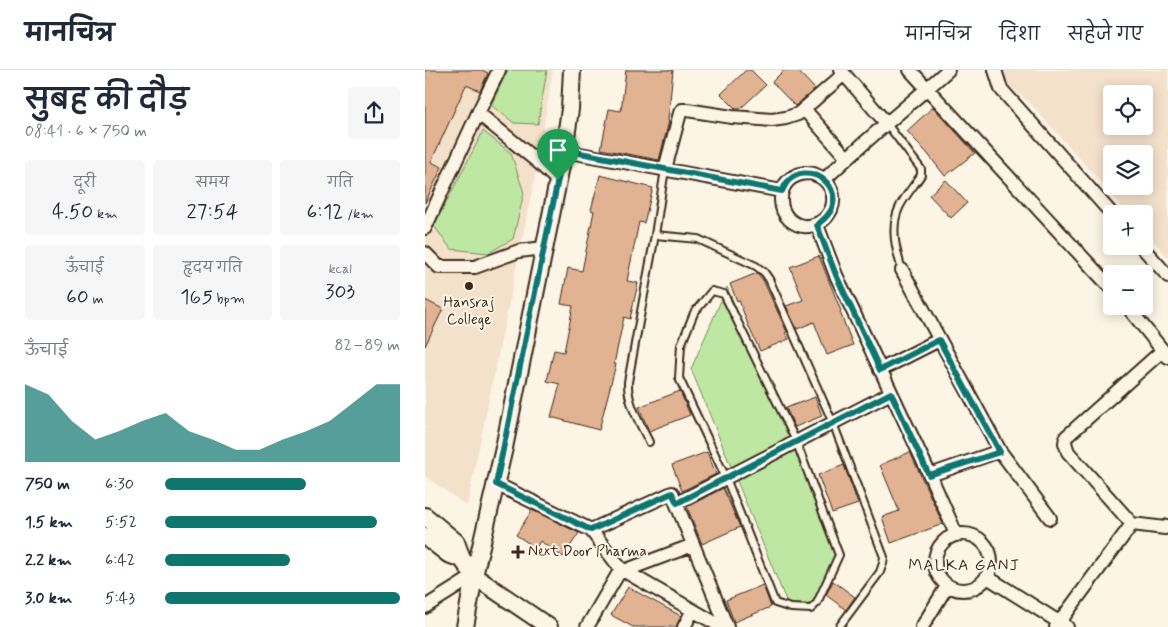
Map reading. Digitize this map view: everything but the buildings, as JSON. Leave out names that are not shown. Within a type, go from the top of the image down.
[{"type":"street","points":[[425,228],[499,70]]},
{"type":"street","points":[[465,627],[474,576],[496,484],[564,150],[573,70]]},
{"type":"street","points":[[910,70],[1103,279]]},
{"type":"street","points":[[825,179],[948,70]]},
{"type":"street","points":[[995,70],[1001,89],[1104,205]]},
{"type":"street","points":[[665,169],[682,110],[732,117],[772,120],[786,118],[798,114],[842,72],[887,124]]},
{"type":"street","points":[[804,109],[847,158]]},
{"type":"street","points":[[478,113],[558,180]]},
{"type":"street","points":[[564,150],[782,191]]},
{"type":"street","points":[[805,173],[815,174],[825,179],[831,187],[833,197],[832,208],[827,217],[817,225],[799,225],[789,220],[783,211],[780,201],[782,191],[787,182],[795,176],[805,173]]},
{"type":"street","points":[[817,225],[836,275],[956,534]]},
{"type":"street","points":[[425,254],[439,268],[475,267],[519,251],[544,248]]},
{"type":"street","points":[[1149,255],[1168,276]]},
{"type":"street","points":[[902,270],[1000,452],[1050,518]]},
{"type":"street","points":[[1134,315],[1165,354],[1066,437],[1065,443],[1067,452],[1132,524],[1167,528]]},
{"type":"street","points":[[880,370],[939,340]]},
{"type":"street","points":[[677,503],[891,393]]},
{"type":"street","points":[[929,475],[1000,452]]},
{"type":"street","points":[[496,484],[591,530],[622,570],[722,627]]},
{"type":"street","points":[[591,530],[672,493],[727,627]]},
{"type":"street","points":[[425,516],[457,542],[463,559],[474,576],[549,627]]},
{"type":"street","points":[[987,577],[1061,625],[1132,524]]},
{"type":"street","points":[[956,534],[967,534],[977,538],[985,545],[990,555],[991,566],[987,577],[979,585],[969,590],[958,590],[947,586],[939,579],[935,568],[935,557],[938,547],[946,539],[956,534]]},
{"type":"street","points":[[425,536],[448,554],[463,559]]},
{"type":"street","points":[[587,627],[622,570],[693,545]]},
{"type":"street","points":[[425,607],[474,576]]},
{"type":"street","points":[[922,627],[947,586]]},
{"type":"street","points":[[684,627],[693,610]]},
{"type":"lane","points":[[887,124],[921,169],[921,175],[899,208],[897,215],[894,233],[896,251],[902,270]]},
{"type":"lane","points":[[649,442],[629,400],[627,391],[665,169]]},
{"type":"lane","points":[[655,235],[698,239],[756,266],[769,279],[833,422],[884,557],[880,572],[839,627]]},
{"type":"lane","points":[[712,291],[724,294],[797,441],[839,555],[817,603],[811,609],[791,608],[775,603],[726,478],[679,378],[681,345],[694,313],[712,291]]},
{"type":"shaded area","name":"Hansraj College","points":[[425,70],[553,70],[538,162],[467,506],[425,476]]},
{"type":"shaded area","points":[[989,70],[1168,70],[1168,257],[1153,240],[1153,205],[1121,205],[1112,195],[1153,195],[1153,145],[1103,145],[1103,185],[1029,102]]},
{"type":"green space","points":[[508,70],[547,70],[538,124],[514,123],[491,105]]},
{"type":"green space","points":[[483,131],[511,153],[524,193],[513,239],[488,253],[451,249],[434,226]]},
{"type":"green space","points":[[727,287],[838,550],[812,605],[787,603],[691,369]]},
{"type":"place","name":"Hansraj College","points":[[469,286]]},
{"type":"place","name":"Next Door Pharma","points":[[518,552]]},
{"type":"district","name":"MALKA GANJ","points":[[964,565]]},
{"type":"route","points":[[564,150],[782,191],[787,182],[795,176],[805,173],[815,174],[825,179],[831,187],[833,197],[832,208],[827,217],[817,225],[836,275],[880,370],[939,340],[1000,452],[929,475],[891,393],[677,503],[672,493],[591,530],[496,484],[558,180],[564,150]]}]
